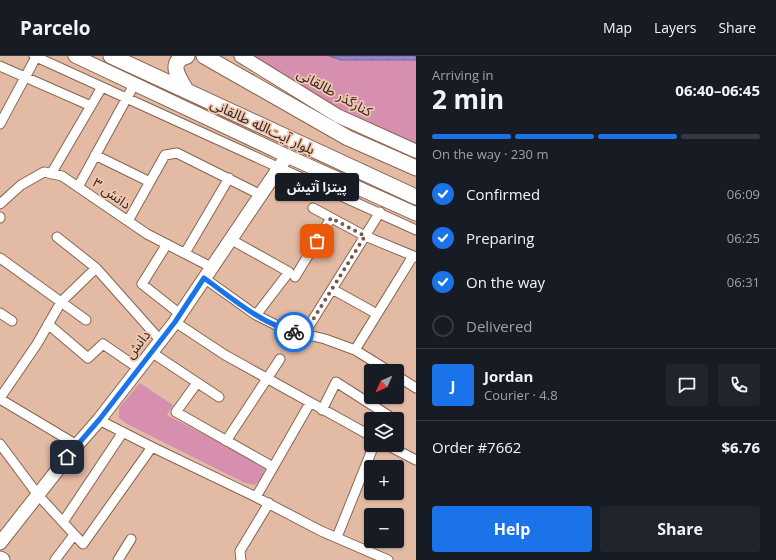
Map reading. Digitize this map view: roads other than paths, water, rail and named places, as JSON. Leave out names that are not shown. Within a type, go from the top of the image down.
[{"type":"main road","points":[[186,90],[176,72],[176,65],[181,58],[187,56]]},
{"type":"main road","name":"بلوار آیت‌الله طالقانی","points":[[204,56],[348,138],[416,168]]},
{"type":"main road","name":"بلوار آیت‌الله طالقانی","points":[[123,58],[186,90],[416,197]]},
{"type":"street","points":[[0,124],[26,77],[35,56],[380,212],[416,230]]},
{"type":"street","points":[[75,56],[287,156],[416,214]]},
{"type":"street","name":"کنارگذر طالقانی","points":[[241,56],[338,116],[416,151]]},
{"type":"street","points":[[0,66],[91,106]]},
{"type":"street","points":[[78,187],[135,83]]},
{"type":"street","points":[[0,204],[21,185],[44,172],[51,174],[102,87]]},
{"type":"street","points":[[128,221],[165,154],[177,153],[261,195]]},
{"type":"street","points":[[95,155],[150,182]]},
{"type":"street","name":"دانش","points":[[0,543],[77,445],[99,420],[177,318],[287,156]]},
{"type":"street","name":"دانش ۳","points":[[51,174],[62,176],[147,234],[185,253],[256,315],[284,329],[325,339],[355,350],[378,364]]},
{"type":"street","points":[[185,253],[229,178]]},
{"type":"street","points":[[313,208],[365,236],[415,256],[355,350]]},
{"type":"street","points":[[304,334],[380,212]]},
{"type":"street","points":[[295,277],[331,218]]},
{"type":"street","points":[[57,237],[96,268],[160,340]]},
{"type":"street","points":[[230,239],[289,272],[256,315]]},
{"type":"street","points":[[167,244],[142,284],[177,318],[225,355],[364,432]]},
{"type":"street","points":[[0,258],[86,320]]},
{"type":"street","points":[[77,445],[0,399],[37,344],[61,302],[96,268]]},
{"type":"street","points":[[332,289],[377,314]]},
{"type":"street","points":[[0,313],[12,321]]},
{"type":"street","points":[[48,324],[88,358],[103,344],[138,368]]},
{"type":"street","points":[[150,352],[219,397]]},
{"type":"street","points":[[226,440],[280,359]]},
{"type":"street","points":[[404,380],[416,388]]},
{"type":"street","points":[[322,410],[336,382],[383,412]]},
{"type":"street","points":[[197,383],[176,412],[273,467]]},
{"type":"street","points":[[256,497],[310,403]]},
{"type":"street","points":[[99,420],[336,537],[385,559]]},
{"type":"street","points":[[63,522],[123,432]]},
{"type":"street","points":[[0,444],[38,495],[83,544],[152,447]]},
{"type":"street","points":[[336,537],[371,452]]},
{"type":"street","points":[[401,452],[416,460]]},
{"type":"street","points":[[241,560],[240,551],[269,504]]},
{"type":"street","points":[[55,560],[74,535]]},
{"type":"street","points":[[118,560],[131,538]]},
{"type":"water","points":[[329,56],[416,56],[416,60],[341,60]]},
{"type":"place","name":"پیتزا آتیش","points":[[317,241]]}]
